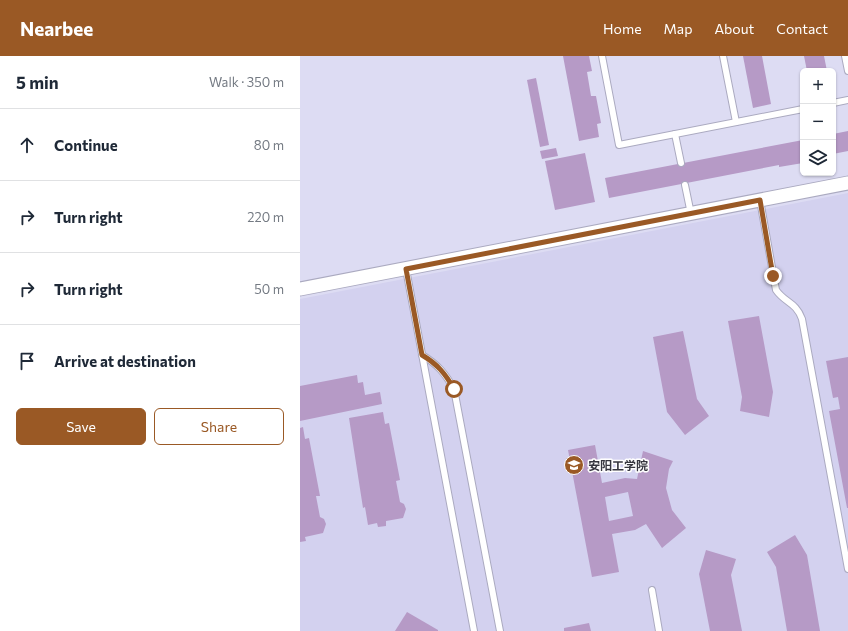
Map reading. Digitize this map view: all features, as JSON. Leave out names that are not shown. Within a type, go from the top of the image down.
[{"type":"street","points":[[300,289],[848,183]]},
{"type":"lane","points":[[602,56],[619,145],[800,110]]},
{"type":"lane","points":[[723,56],[736,122]]},
{"type":"lane","points":[[845,56],[848,72]]},
{"type":"lane","points":[[836,102],[848,100]]},
{"type":"lane","points":[[675,134],[681,163]]},
{"type":"lane","points":[[685,185],[691,214]]},
{"type":"lane","points":[[760,200],[776,290],[780,296],[799,310],[802,319],[848,568]]},
{"type":"lane","points":[[406,269],[474,631]]},
{"type":"lane","points":[[422,355],[437,364],[446,375],[454,389],[500,631]]},
{"type":"lane","points":[[652,590],[659,631]]},
{"type":"shaded area","name":"安阳工学院","points":[[848,193],[848,631],[300,631],[300,299]]},
{"type":"building","points":[[563,56],[589,56],[592,71],[587,72],[591,96],[596,96],[601,123],[597,124],[599,137],[579,141]]},
{"type":"building","points":[[743,56],[762,56],[771,104],[753,108]]},
{"type":"building","points":[[804,56],[824,56],[826,68],[806,68]]},
{"type":"building","points":[[536,78],[549,145],[540,147],[527,80]]},
{"type":"building","points":[[848,131],[848,151],[836,153],[836,133]]},
{"type":"building","points":[[800,141],[800,164],[779,167],[779,165],[609,198],[605,178]]},
{"type":"building","points":[[556,148],[558,156],[542,159],[540,151]]},
{"type":"building","points":[[585,153],[595,202],[555,210],[545,161]]},
{"type":"building","points":[[759,316],[773,392],[769,417],[740,411],[742,397],[728,321]]},
{"type":"building","points":[[683,331],[697,399],[709,416],[685,435],[667,412],[653,337]]},
{"type":"building","points":[[848,357],[847,508],[829,411],[840,409],[838,397],[833,398],[826,361]]},
{"type":"building","points":[[357,375],[358,383],[363,382],[365,395],[380,392],[382,404],[300,421],[300,386]]},
{"type":"building","points":[[383,412],[385,424],[389,423],[400,480],[396,481],[400,502],[404,504],[406,509],[403,518],[386,521],[386,526],[378,527],[377,523],[368,525],[365,507],[363,508],[349,418]]},
{"type":"building","points":[[303,427],[305,439],[309,438],[320,496],[316,496],[320,517],[324,519],[326,524],[323,533],[305,537],[306,541],[300,542],[300,428]]},
{"type":"building","points":[[595,445],[602,483],[625,478],[637,479],[643,451],[673,461],[669,469],[666,488],[672,510],[686,528],[662,548],[646,524],[635,530],[612,534],[619,572],[592,577],[568,450]],"holes":[[[628,492],[633,516],[609,521],[605,497]]]},
{"type":"building","points":[[795,535],[807,555],[820,631],[787,631],[776,567],[767,552]]},
{"type":"building","points":[[706,550],[736,559],[731,575],[742,631],[710,631],[699,574]]},
{"type":"building","points":[[407,612],[438,630],[438,631],[395,631]]},
{"type":"building","points":[[589,623],[591,631],[564,631],[564,628]]},
{"type":"place","name":"安阳工学院","points":[[574,465]]},
{"type":"route","points":[[454,389],[446,375],[437,364],[422,355],[406,269],[760,200],[773,276]]}]
